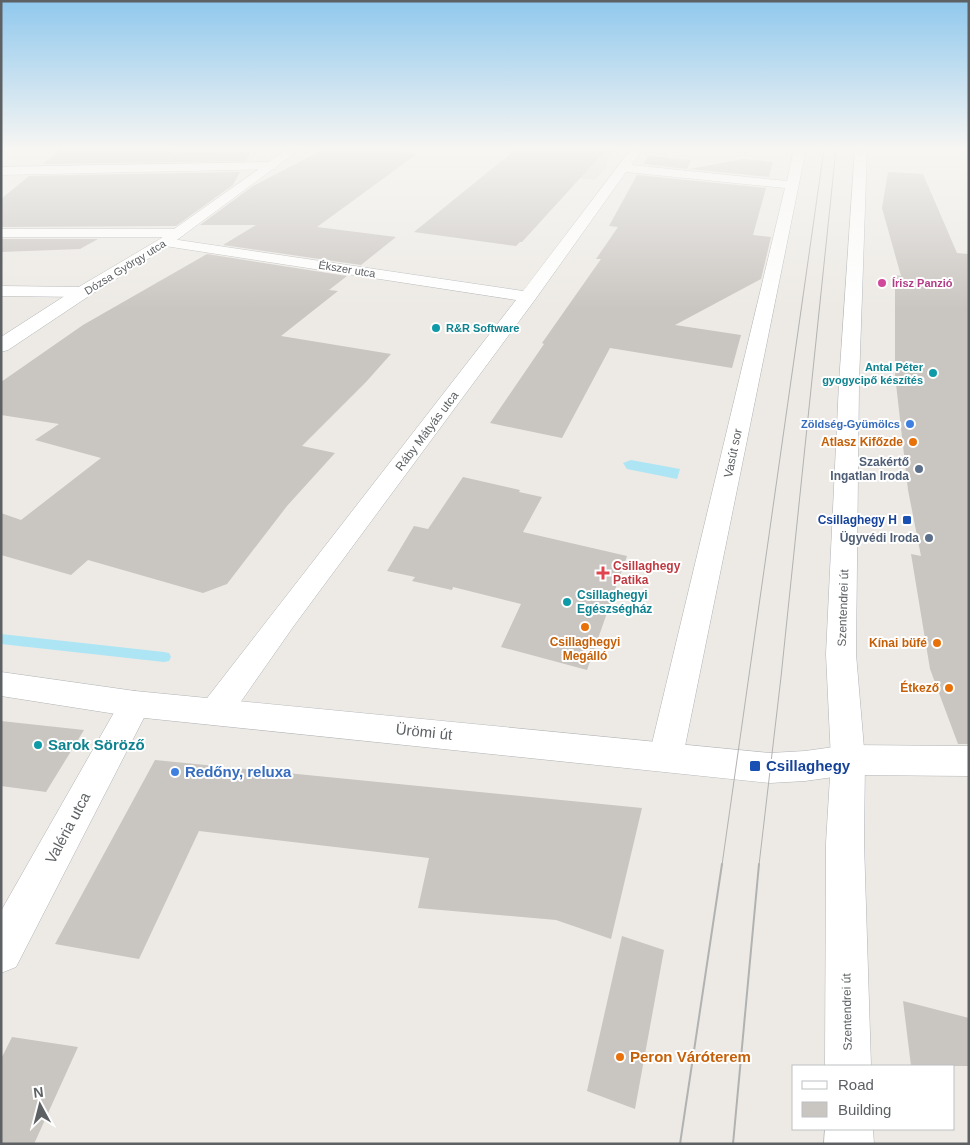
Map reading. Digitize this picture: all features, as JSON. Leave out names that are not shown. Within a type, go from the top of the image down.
[{"type":"street","name":"Dózsa György utca","points":[[1,346],[83,292],[172,238],[221,202]]},
{"type":"street","name":"Ráby Mátyás utca","points":[[216,711],[266,639],[361,519],[597,202]]},
{"type":"street","name":"Vasút sor","points":[[666,756],[788,202]]},
{"type":"street","name":"Szentendrei út","points":[[848,1065],[845,843],[848,760],[841,654],[849,383],[858,202]]},
{"type":"street","name":"Ékszer utca","points":[[1,233],[172,238],[528,297]]},
{"type":"street","points":[[1,292],[83,292]]},
{"type":"street","name":"Ürömi út","points":[[1,684],[135,704],[666,756],[770,768],[805,766],[848,760],[969,761]]},
{"type":"street","name":"Valéria utca","points":[[1,952],[135,704]]},
{"type":"street","points":[[848,1130],[849,1144]]},
{"type":"water","points":[[631,460],[680,469],[677,479],[627,469],[623,463]]},
{"type":"building","points":[[1,202],[209,202],[176,226],[1,227]]},
{"type":"building","points":[[231,202],[351,202],[317,227],[396,237],[361,265],[223,245],[256,225],[200,225]]},
{"type":"building","points":[[450,202],[558,202],[522,242],[516,246],[414,232]]},
{"type":"building","points":[[622,202],[762,202],[753,235],[771,237],[761,279],[675,325],[741,335],[732,368],[610,348],[562,438],[490,423],[544,344],[542,343],[601,259],[596,259],[618,227],[609,226]]},
{"type":"building","points":[[883,202],[935,202],[957,253],[969,254],[969,744],[958,744],[930,669],[911,554],[921,556],[908,490],[895,375],[895,275],[901,276],[882,208]]},
{"type":"building","points":[[1,239],[98,239],[80,249],[1,252]]},
{"type":"building","points":[[207,254],[347,276],[329,290],[338,291],[281,336],[391,354],[302,446],[335,453],[287,506],[227,584],[203,593],[88,560],[71,575],[1,555],[1,513],[21,520],[101,458],[35,440],[59,424],[1,415],[1,382],[83,325]]},
{"type":"building","points":[[463,477],[542,497],[523,532],[627,556],[587,670],[501,647],[521,604],[453,587],[452,590],[412,581],[415,577],[387,571],[414,526],[428,529]]},
{"type":"building","name":"Sarok Söröző","points":[[1,721],[84,730],[46,792],[1,786]]},
{"type":"building","points":[[155,760],[642,808],[611,939],[556,920],[418,908],[429,858],[199,831],[139,959],[55,944]]},
{"type":"building","name":"Peron Váróterem","points":[[622,936],[664,950],[635,1109],[587,1091]]},
{"type":"building","points":[[903,1001],[969,1018],[969,1066],[911,1065]]},
{"type":"building","points":[[12,1037],[78,1047],[34,1144],[1,1144],[1,1059]]},
{"type":"waterway","points":[[1,639],[164,657]]},
{"type":"tram line","points":[[722,865],[816,202]]},
{"type":"tram line","points":[[759,865],[781,677],[830,202]]},
{"type":"tram line","points":[[680,1144],[722,864]]},
{"type":"tram line","points":[[733,1144],[759,864]]},
{"type":"place","name":"Írisz Panzió","points":[[882,283]]},
{"type":"place","name":"R&R Software","points":[[436,328]]},
{"type":"place","name":"Antal Péter gyogycipő készítés","points":[[933,373]]},
{"type":"place","name":"Zöldség-Gyümölcs","points":[[910,424]]},
{"type":"place","name":"Atlasz Kifőzde","points":[[913,442]]},
{"type":"place","name":"Szakértő Ingatlan Iroda","points":[[919,469]]},
{"type":"place","name":"Csillaghegy H","points":[[907,520]]},
{"type":"place","name":"Ügyvédi Iroda","points":[[929,538]]},
{"type":"place","name":"Csillaghegy Patika","points":[[603,573]]},
{"type":"place","name":"Csillaghegyi Egészségház","points":[[567,602]]},
{"type":"place","name":"Csillaghegyi Megálló","points":[[585,627]]},
{"type":"place","name":"Kínai büfé","points":[[937,643]]},
{"type":"place","name":"Étkező","points":[[949,688]]},
{"type":"place","name":"Sarok Söröző","points":[[38,745]]},
{"type":"place","name":"Csillaghegy","points":[[755,766]]},
{"type":"place","name":"Redőny, reluxa","points":[[175,772]]},
{"type":"place","name":"Peron Váróterem","points":[[620,1057]]}]
